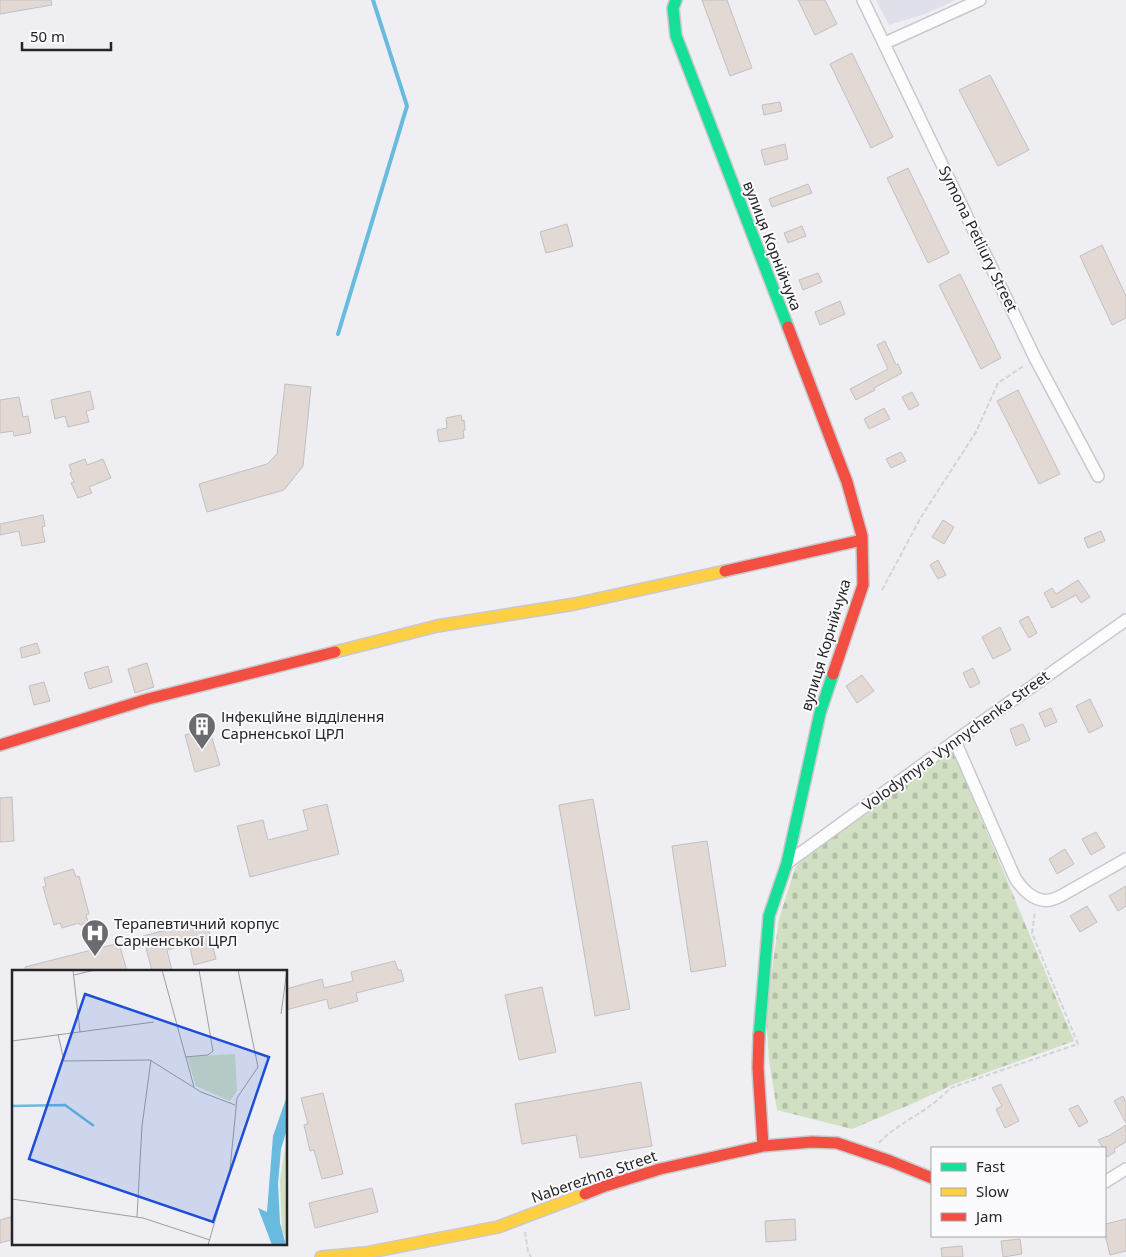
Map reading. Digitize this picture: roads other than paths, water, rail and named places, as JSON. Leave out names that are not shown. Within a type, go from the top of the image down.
[{"type":"street","name":"вулиця Корнійчука","points":[[676,0],[673,8],[676,36],[847,482],[862,540],[863,585],[820,712],[787,863],[770,916],[758,1043],[763,1146]]},
{"type":"street","name":"Symona Petliury Street","points":[[863,0],[1035,358],[1098,476]]},
{"type":"street","points":[[885,43],[980,0]]},
{"type":"street","points":[[0,745],[148,699],[437,626],[575,604],[862,540]]},
{"type":"street","name":"Volodymyra Vynnychenka Street","points":[[787,863],[1126,620]]},
{"type":"street","points":[[955,741],[1015,878],[1025,890],[1036,898],[1050,900],[1064,894],[1126,859]]},
{"type":"street","name":"Naberezhna Street","points":[[321,1257],[365,1253],[498,1227],[605,1186],[660,1169],[763,1146],[812,1142],[837,1143],[931,1178]]},
{"type":"street","points":[[1106,1181],[1126,1169]]},
{"type":"waterway","points":[[338,334],[407,106],[373,0]]},
{"type":"place","name":"Інфекційне відділення Сарненської ЦРЛ","points":[[202,750]]},
{"type":"place","name":"Терапевтичний корпус Сарненської ЦРЛ","points":[[95,957]]}]
